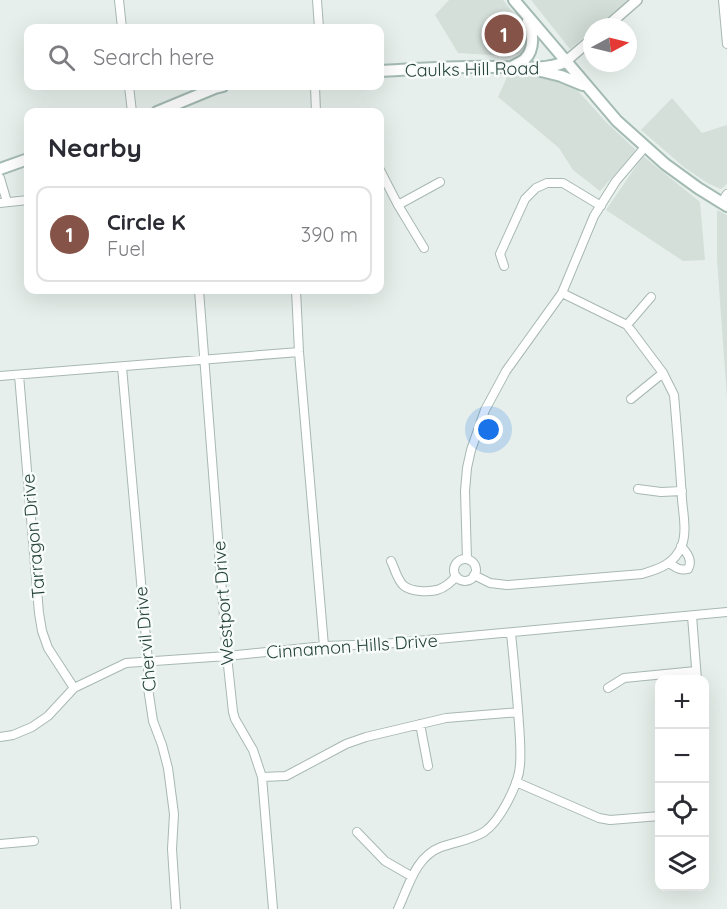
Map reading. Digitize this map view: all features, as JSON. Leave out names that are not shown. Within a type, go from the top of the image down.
[{"type":"main road","points":[[514,0],[607,111],[664,165],[725,201]]},
{"type":"main road","points":[[511,67],[526,59],[531,50],[533,36],[523,12]]},
{"type":"main road","name":"Caulks Hill Road","points":[[384,71],[480,67],[548,68],[565,62]]},
{"type":"main road","points":[[529,68],[561,76],[586,86]]},
{"type":"main road","points":[[167,108],[210,90]]},
{"type":"main road","points":[[0,169],[24,160]]},
{"type":"street","points":[[119,0],[122,24]]},
{"type":"street","points":[[317,0],[319,24]]},
{"type":"street","points":[[616,18],[637,0]]},
{"type":"street","points":[[723,0],[727,44]]},
{"type":"street","name":"Caulks Hill Road","points":[[565,62],[583,47]]},
{"type":"street","points":[[129,90],[132,108]]},
{"type":"street","points":[[315,90],[316,108]]},
{"type":"street","points":[[467,559],[465,491],[467,449],[506,371],[562,293],[594,216],[616,182],[645,147]]},
{"type":"street","points":[[0,178],[4,202],[24,200]]},
{"type":"street","points":[[384,178],[424,248]]},
{"type":"street","points":[[398,205],[440,182]]},
{"type":"street","points":[[504,266],[500,254],[525,199],[536,188],[547,183],[563,183],[601,206]]},
{"type":"street","points":[[474,575],[490,583],[507,585],[642,574],[669,563],[681,546],[684,526],[674,395],[663,373],[627,325],[562,293]]},
{"type":"street","name":"Westport Drive","points":[[199,294],[227,656],[234,719],[253,750],[262,777],[273,909]]},
{"type":"street","points":[[296,294],[324,646]]},
{"type":"street","points":[[627,325],[651,297]]},
{"type":"street","points":[[0,376],[299,351]]},
{"type":"street","name":"Chervil Drive","points":[[122,367],[148,661],[148,688],[153,721],[168,768],[174,814],[172,849],[176,909]]},
{"type":"street","points":[[631,399],[663,373]]},
{"type":"street","name":"Tarragon Drive","points":[[19,375],[42,631],[48,648],[74,688]]},
{"type":"street","points":[[638,489],[661,492],[682,491]]},
{"type":"street","points":[[669,563],[678,569],[688,569],[690,560],[681,546]]},
{"type":"street","points":[[467,559],[475,566],[474,575],[465,581],[456,576],[455,565],[460,560],[467,559]]},
{"type":"street","points":[[391,561],[400,581],[406,588],[422,591],[438,590],[456,576]]},
{"type":"street","name":"Cinnamon Hills Drive","points":[[0,737],[13,735],[32,727],[48,717],[74,688],[126,663],[324,646],[384,644],[727,612]]},
{"type":"street","points":[[692,616],[697,675]]},
{"type":"street","points":[[398,909],[411,876],[425,858],[439,848],[470,839],[486,831],[499,816],[516,782],[520,766],[511,633]]},
{"type":"street","points":[[608,688],[624,678],[655,677]]},
{"type":"street","points":[[262,777],[286,776],[346,744],[420,724],[446,718],[518,712]]},
{"type":"street","points":[[420,724],[428,766]]},
{"type":"street","points":[[516,782],[599,818],[610,820],[655,816]]},
{"type":"street","points":[[357,832],[385,861],[411,876]]},
{"type":"street","points":[[0,844],[34,841]]},
{"type":"shaded area","points":[[449,0],[503,0],[525,27],[530,41],[525,53],[505,56],[458,53],[435,15]]},
{"type":"shaded area","points":[[531,0],[629,0],[607,18],[583,18],[583,38],[570,49]]},
{"type":"shaded area","points":[[508,75],[545,76],[570,82],[606,122],[636,150],[600,191],[573,170],[559,148],[498,97]]},
{"type":"shaded area","points":[[672,98],[702,133],[727,125],[727,184],[721,189],[685,168],[641,130]]},
{"type":"shaded area","points":[[643,156],[700,202],[705,260],[683,261],[606,210]]},
{"type":"shaded area","points":[[717,210],[727,215],[727,398],[717,260]]},
{"type":"place","name":"Circle K","points":[[504,34]]}]
